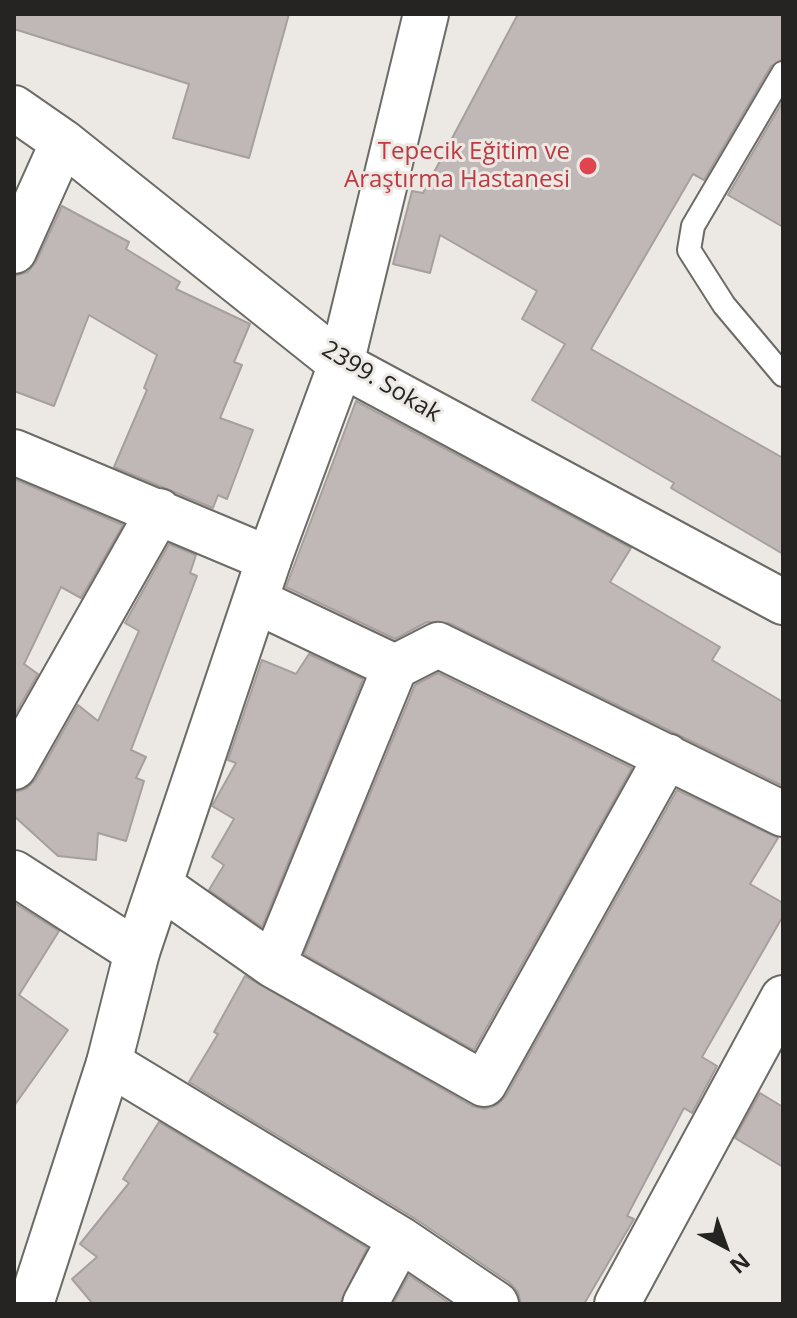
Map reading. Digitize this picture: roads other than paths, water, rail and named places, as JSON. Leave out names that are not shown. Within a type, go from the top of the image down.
[{"type":"street","points":[[31,1304],[109,1063],[137,952],[162,887],[269,559],[341,364],[426,14]]},
{"type":"street","name":"2399. Sokak","points":[[14,108],[63,142],[341,364],[783,602]]},
{"type":"street","points":[[14,251],[63,142]]},
{"type":"street","points":[[14,452],[269,559]]},
{"type":"street","points":[[14,767],[159,511]]},
{"type":"street","points":[[256,601],[395,667]]},
{"type":"street","points":[[273,965],[395,667],[438,645],[783,814]]},
{"type":"street","points":[[162,887],[273,965],[484,1084],[667,756]]},
{"type":"street","points":[[14,873],[137,952]]},
{"type":"street","points":[[617,1304],[783,998]]},
{"type":"street","points":[[109,1063],[400,1239],[496,1304]]},
{"type":"street","points":[[365,1304],[400,1239]]},
{"type":"lane","points":[[783,73],[693,226],[689,250],[724,305],[783,375]]},
{"type":"place","name":"Tepecik Eğitim ve Araştırma Hastanesi","points":[[588,166]]}]
